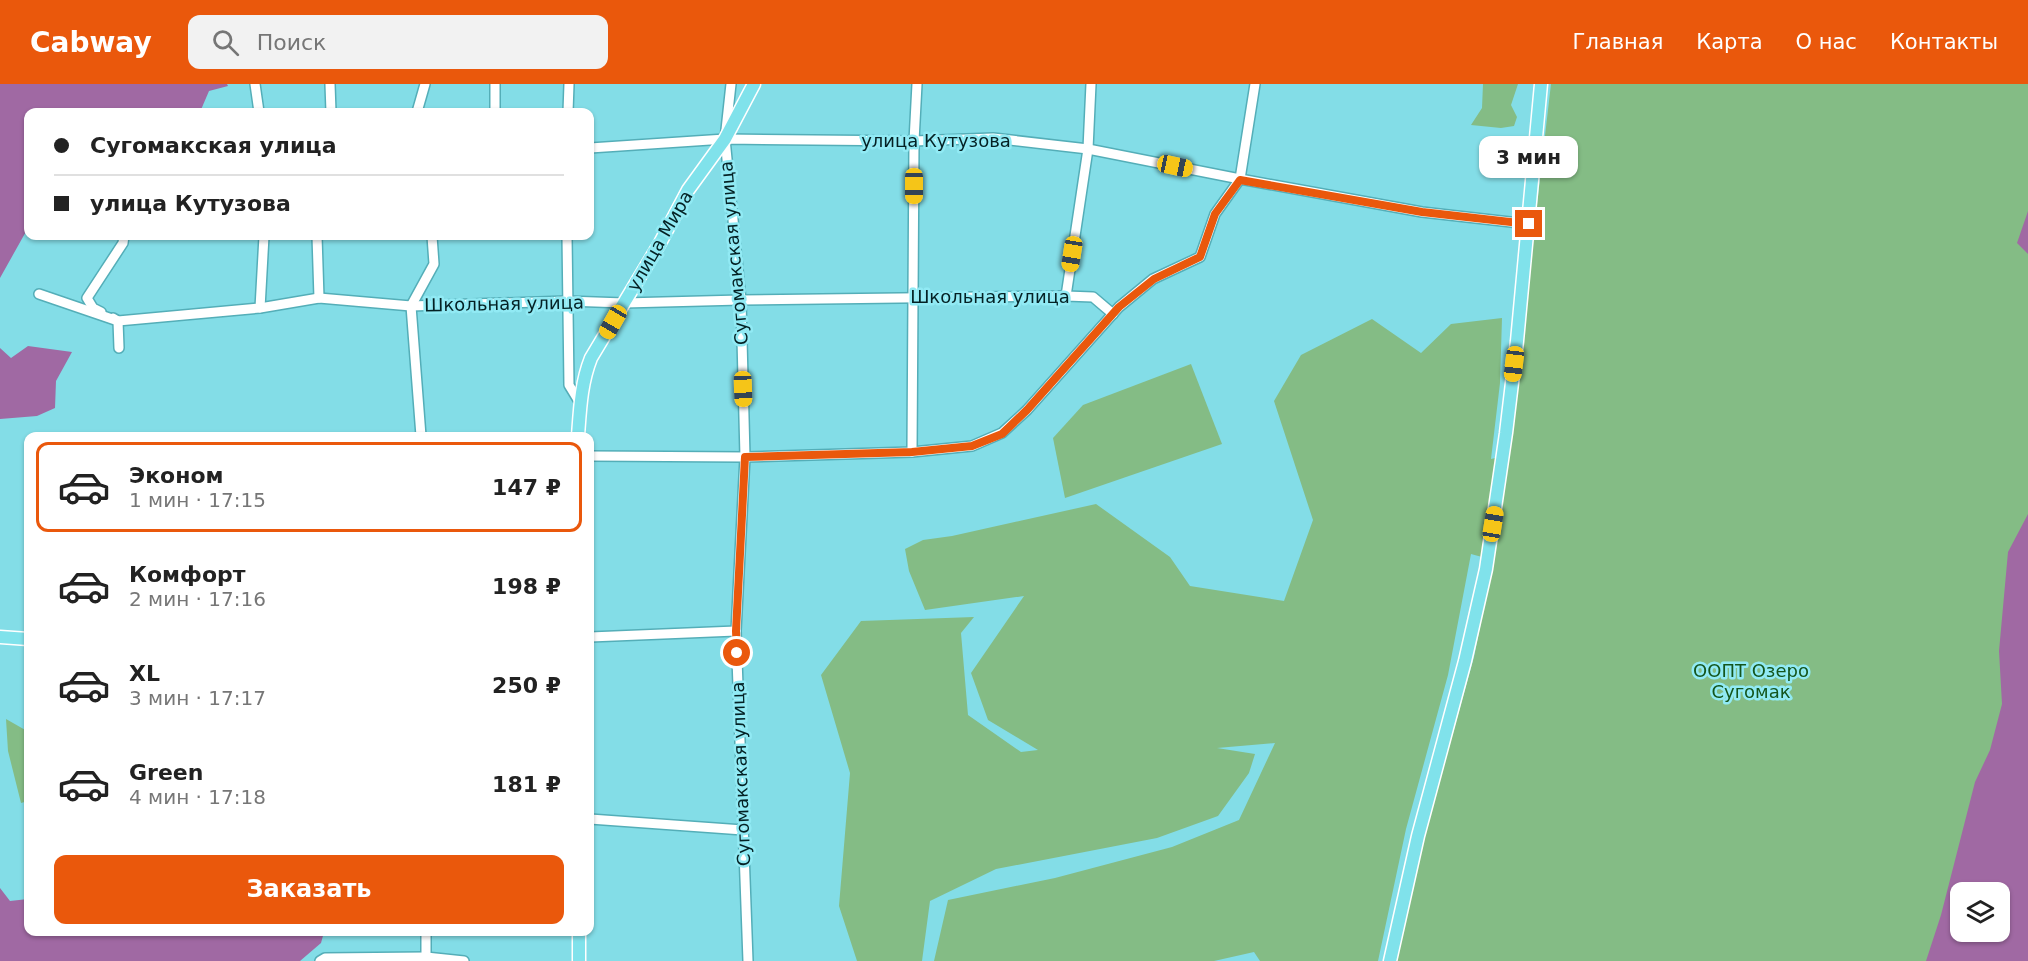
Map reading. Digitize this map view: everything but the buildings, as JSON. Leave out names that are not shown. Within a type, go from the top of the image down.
[{"type":"main road","name":"улица Мира","points":[[578,432],[580,403],[585,374],[591,358],[688,190],[725,139],[754,84]]},
{"type":"main road","points":[[1390,961],[1418,836],[1465,661],[1486,569],[1506,433],[1529,224],[1541,84]]},
{"type":"main road","points":[[0,637],[24,639]]},
{"type":"main road","points":[[579,936],[579,961]]},
{"type":"street","points":[[255,84],[258,108]]},
{"type":"street","points":[[330,84],[331,108]]},
{"type":"street","points":[[418,108],[425,84]]},
{"type":"street","points":[[495,84],[495,108]]},
{"type":"street","points":[[568,108],[569,84]]},
{"type":"street","name":"Сугомакская улица","points":[[731,84],[725,139],[741,300],[745,457],[736,631],[748,961]]},
{"type":"street","points":[[912,452],[914,141],[917,84]]},
{"type":"street","points":[[1066,296],[1088,148],[1091,84]]},
{"type":"street","points":[[594,456],[745,457],[912,452],[972,446],[1002,434],[1027,410],[1113,314],[1154,279],[1200,257],[1215,214],[1240,180],[1255,84]]},
{"type":"street","name":"улица Кутузова","points":[[594,148],[725,139],[914,141],[993,138],[1088,148],[1240,180],[1422,212],[1529,224]]},
{"type":"street","points":[[119,348],[118,321],[93,308],[87,298],[123,240]]},
{"type":"street","points":[[260,308],[264,240]]},
{"type":"street","points":[[317,240],[319,298]]},
{"type":"street","points":[[421,432],[411,306],[434,264],[432,240]]},
{"type":"street","points":[[567,240],[568,385],[580,403]]},
{"type":"street","name":"Школьная улица","points":[[39,294],[118,321],[260,308],[319,298],[411,306],[567,301],[624,303],[1066,296],[1093,297],[1113,314]]},
{"type":"street","points":[[594,637],[736,631]]},
{"type":"street","points":[[594,819],[743,830]]},
{"type":"street","points":[[426,936],[426,959]]},
{"type":"street","points":[[320,961],[325,958],[464,961]]},
{"type":"green space","points":[[1483,84],[1518,84],[1511,105],[1517,117],[1514,126],[1501,128],[1471,125],[1482,108]]},
{"type":"green space","name":"ООПТ Озеро Сугомак","points":[[1551,84],[2028,84],[2028,961],[1396,961],[1425,834],[1474,657],[1492,567],[1493,560],[1471,554],[1448,675],[1406,829],[1378,961],[1260,961],[1254,952],[1214,961],[934,961],[948,900],[1055,878],[1172,847],[1239,820],[1275,743],[1217,748],[1255,754],[1249,773],[1218,816],[1157,838],[996,869],[930,901],[922,961],[857,961],[839,906],[850,773],[821,675],[861,621],[974,617],[961,633],[968,715],[1021,752],[1038,750],[988,720],[971,673],[1024,596],[925,610],[909,571],[905,549],[923,540],[952,536],[1096,504],[1170,557],[1190,586],[1284,601],[1313,520],[1274,401],[1301,355],[1372,319],[1421,353],[1451,324],[1502,318],[1500,383],[1491,459],[1508,455]]},
{"type":"green space","points":[[1191,364],[1222,444],[1065,498],[1053,438],[1083,405]]},
{"type":"green space","points":[[6,719],[24,729],[24,802],[21,803],[8,751]]},
{"type":"shaded area","points":[[0,84],[227,84],[228,86],[209,91],[202,108],[24,108],[24,235],[0,278]]},
{"type":"shaded area","points":[[2028,211],[2028,254],[2017,243]]},
{"type":"shaded area","points":[[28,346],[72,352],[56,381],[55,408],[37,416],[0,419],[0,348],[11,358]]},
{"type":"shaded area","points":[[2028,514],[2028,961],[1926,961],[1941,915],[1975,782],[1990,750],[2002,704],[1999,651],[2008,552]]},
{"type":"shaded area","points":[[0,888],[10,901],[24,899],[24,936],[323,936],[321,943],[300,961],[0,961]]},
{"type":"route","points":[[737,653],[736,631],[745,457],[912,452],[972,446],[1002,434],[1027,410],[1119,307],[1154,279],[1200,257],[1215,214],[1240,180],[1422,212],[1529,224]]}]
